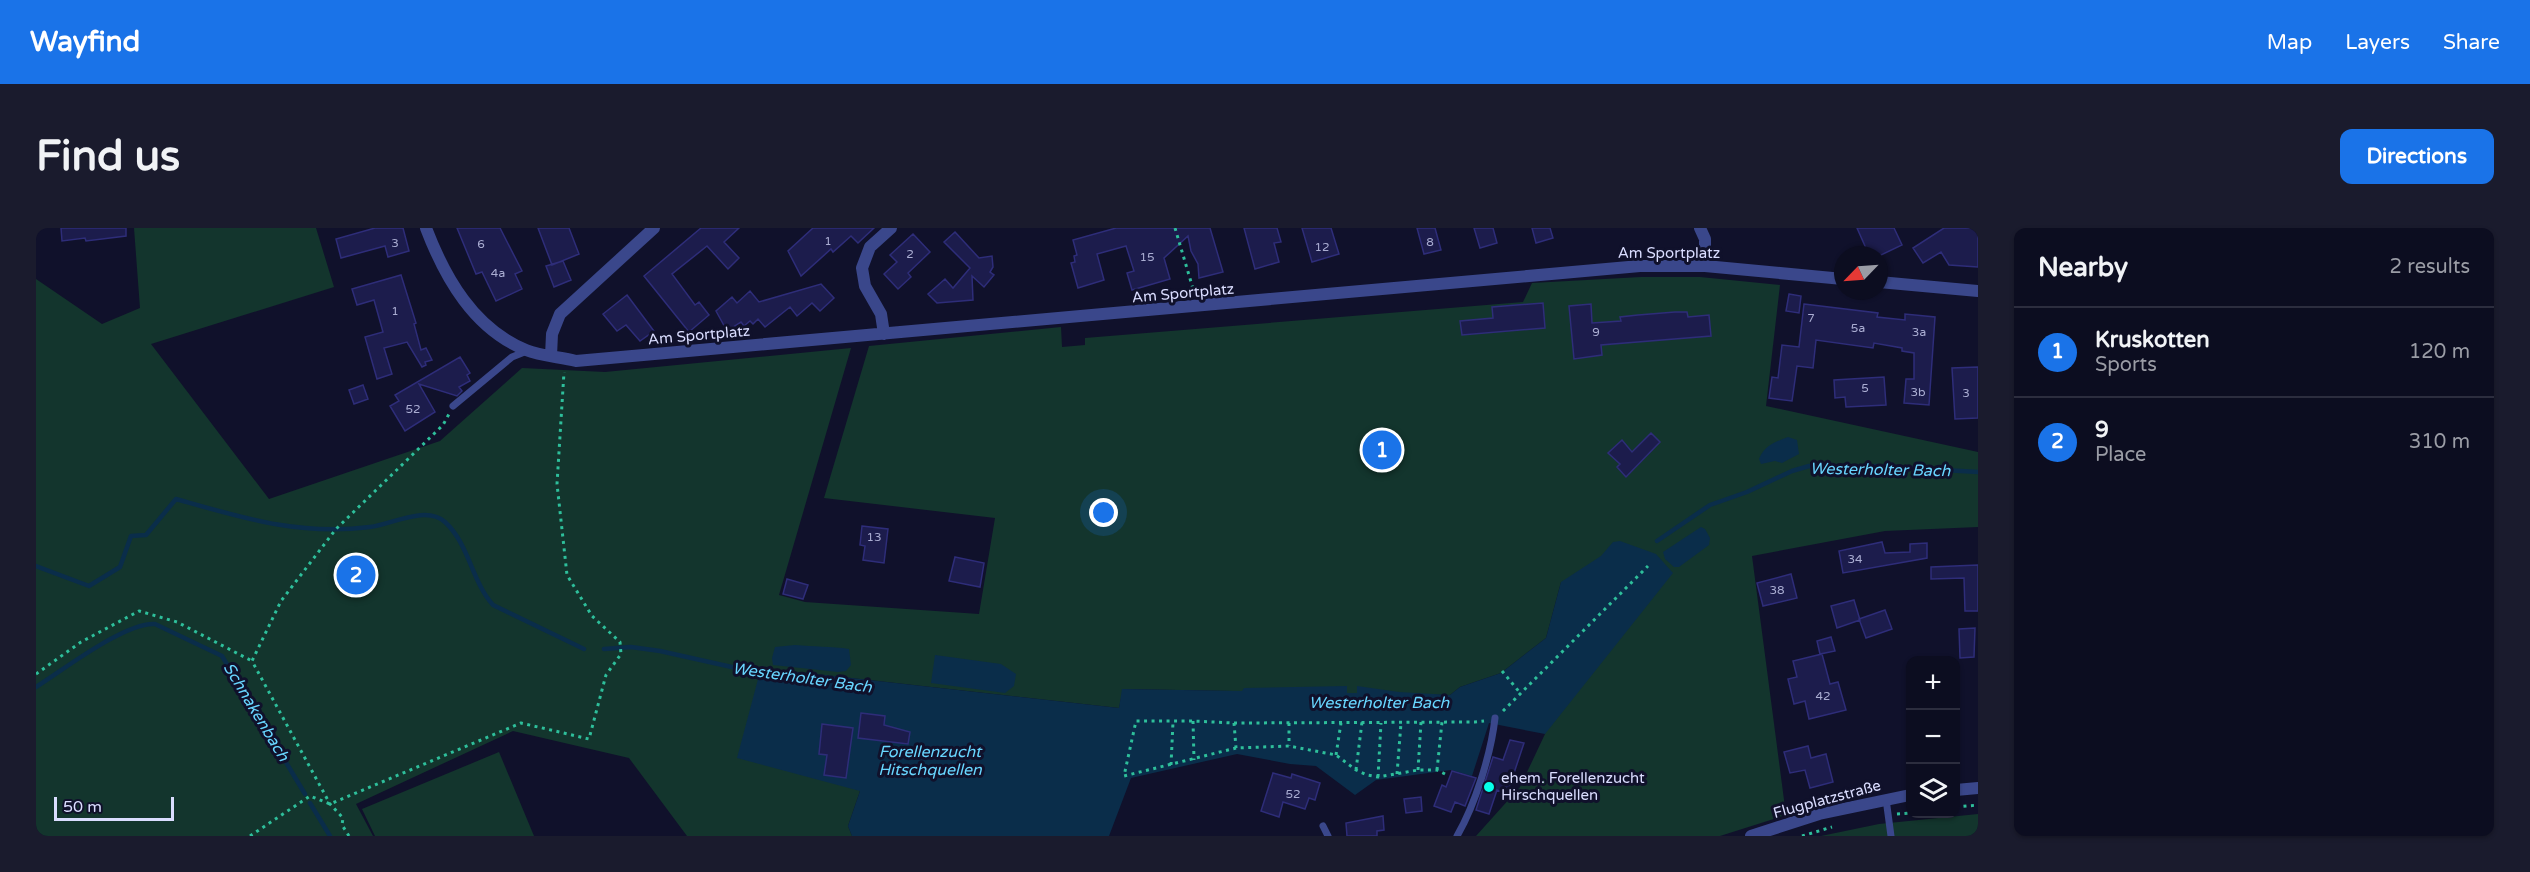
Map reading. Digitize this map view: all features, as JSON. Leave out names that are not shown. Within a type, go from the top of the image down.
[{"type":"street","name":"Am Sportplatz","points":[[426,228],[438,258],[461,297],[490,330],[527,351],[588,360],[1641,266],[1705,266],[1834,278]]},
{"type":"street","points":[[551,356],[552,334],[560,314],[654,228]]},
{"type":"street","points":[[884,334],[881,314],[865,286],[862,268],[870,247],[891,228]]},
{"type":"street","points":[[1700,228],[1705,239],[1705,266]]},
{"type":"street","points":[[1888,283],[1978,291]]},
{"type":"street","points":[[1960,790],[1978,788]]},
{"type":"street","name":"Flugplatzstraße","points":[[1751,836],[1819,814],[1906,796]]},
{"type":"lane","points":[[453,405],[512,357],[527,351]]},
{"type":"lane","points":[[1457,836],[1466,821],[1492,745],[1495,718]]},
{"type":"lane","points":[[1886,799],[1891,836]]},
{"type":"lane","points":[[1323,826],[1328,836]]},
{"type":"path","points":[[1175,228],[1198,306]]},
{"type":"path","points":[[250,836],[310,796],[330,804],[521,723],[589,739],[606,675],[621,654],[620,642],[592,616],[567,575],[557,484],[565,358]]},
{"type":"path","points":[[252,661],[281,601],[336,529],[443,425]]},
{"type":"path","points":[[1445,774],[1437,770],[1418,770],[1378,777],[1356,770],[1336,755],[1289,746],[1236,748],[1124,777],[1136,721],[1401,723],[1475,722],[1495,718],[1648,566]]},
{"type":"path","points":[[36,674],[81,642],[139,611],[177,622],[252,661],[330,804],[343,818],[342,825],[349,836]]},
{"type":"path","points":[[1502,671],[1521,694]]},
{"type":"path","points":[[1171,765],[1173,721]]},
{"type":"path","points":[[1193,721],[1194,760]]},
{"type":"path","points":[[1356,770],[1362,722]]},
{"type":"path","points":[[1418,770],[1421,722]]},
{"type":"path","points":[[1437,770],[1442,722]]},
{"type":"path","points":[[1234,723],[1236,748]]},
{"type":"path","points":[[1289,723],[1289,746]]},
{"type":"path","points":[[1336,755],[1341,723]]},
{"type":"path","points":[[1378,777],[1381,723]]},
{"type":"path","points":[[1397,774],[1401,723]]},
{"type":"path","points":[[1960,807],[1978,805]]},
{"type":"path","points":[[1887,816],[1906,814]]},
{"type":"path","points":[[1802,836],[1839,826]]},
{"type":"green space","points":[[134,228],[316,228],[334,287],[151,344],[269,499],[440,441],[522,368],[605,372],[851,348],[779,595],[805,602],[979,614],[995,518],[824,498],[869,346],[1061,327],[1062,347],[1085,345],[1085,338],[1523,302],[1532,283],[1641,277],[1700,277],[1780,285],[1766,406],[1978,452],[1978,527],[1885,531],[1752,556],[1786,815],[1720,836],[1476,836],[1520,787],[1545,734],[1561,582],[1546,638],[1501,673],[1460,687],[1450,695],[1123,689],[1119,708],[761,668],[860,791],[848,826],[852,836],[687,836],[629,758],[513,731],[356,804],[373,836],[36,836],[36,279],[102,324],[140,308]]},
{"type":"green space","points":[[499,752],[534,836],[375,836],[362,809]]},
{"type":"green space","points":[[1978,814],[1978,836],[1821,836],[1879,824],[1960,818],[1960,816]]},
{"type":"water","points":[[1788,437],[1797,440],[1799,454],[1782,463],[1775,461],[1761,464],[1759,459],[1767,447]]},
{"type":"water","points":[[1701,527],[1705,529],[1710,538],[1709,545],[1679,567],[1674,567],[1665,559],[1663,552]]},
{"type":"water","name":"Forellenzucht Hitschquellen","points":[[1620,541],[1656,554],[1673,573],[1545,734],[1489,723],[1472,776],[1451,770],[1376,780],[1355,795],[1316,766],[1290,764],[1237,754],[1131,778],[1109,836],[852,836],[848,826],[860,791],[737,758],[761,668],[1119,708],[1122,689],[1242,691],[1244,688],[1347,686],[1347,693],[1357,693],[1357,686],[1399,692],[1450,695],[1460,687],[1501,673],[1546,638],[1561,582],[1601,556],[1613,542]]},
{"type":"water","points":[[795,645],[849,649],[851,665],[846,671],[838,672],[773,665],[775,647]]},
{"type":"water","points":[[935,655],[1001,664],[1016,674],[1014,686],[1005,693],[931,683]]},
{"type":"building","points":[[61,228],[126,228],[126,236],[86,241],[85,238],[62,241]]},
{"type":"building","points":[[375,228],[403,228],[409,251],[388,257],[385,246],[341,258],[336,239]]},
{"type":"building","points":[[457,228],[500,228],[522,271],[515,274],[522,289],[496,301],[482,272],[476,274]]},
{"type":"building","points":[[538,228],[569,228],[579,254],[552,265]]},
{"type":"building","points":[[701,228],[739,228],[724,242],[739,258],[728,269],[707,246],[672,274],[695,305],[699,302],[709,315],[689,332],[644,276]]},
{"type":"building","points":[[813,228],[874,228],[858,243],[851,236],[833,252],[831,249],[801,276],[788,251]]},
{"type":"building","points":[[1116,228],[1210,228],[1223,272],[1199,278],[1198,264],[1191,251],[1188,236],[1164,258],[1170,279],[1132,290],[1127,273],[1134,271],[1126,246],[1097,254],[1104,280],[1078,288],[1071,263],[1075,262],[1074,256],[1077,255],[1073,240]]},
{"type":"building","points":[[1244,228],[1277,228],[1281,242],[1274,243],[1279,262],[1255,269]]},
{"type":"building","points":[[1302,228],[1331,228],[1339,254],[1312,262]]},
{"type":"building","points":[[1417,228],[1435,228],[1441,250],[1424,254]]},
{"type":"building","points":[[1474,228],[1493,228],[1497,243],[1480,248]]},
{"type":"building","points":[[1532,228],[1550,228],[1553,238],[1536,243]]},
{"type":"building","points":[[1857,228],[1894,228],[1902,245],[1888,252],[1888,246],[1865,246]]},
{"type":"building","points":[[1944,228],[1978,228],[1978,267],[1949,265],[1941,252],[1923,263],[1913,248]]},
{"type":"building","points":[[955,232],[979,258],[992,256],[993,267],[990,272],[994,275],[984,287],[972,276],[973,300],[937,303],[928,294],[945,279],[953,288],[970,268],[944,242]]},
{"type":"building","points":[[913,234],[930,252],[908,273],[911,277],[898,289],[884,274],[897,262],[890,255]]},
{"type":"building","points":[[563,261],[571,280],[554,287],[546,266]]},
{"type":"building","points":[[401,275],[416,323],[414,324],[421,350],[426,348],[432,360],[425,362],[426,365],[422,367],[407,342],[384,348],[392,374],[377,379],[365,337],[383,332],[374,300],[357,305],[352,289]]},
{"type":"building","points":[[821,284],[834,298],[820,311],[812,303],[797,316],[790,307],[765,327],[758,319],[753,324],[750,321],[744,326],[741,322],[727,331],[716,311],[732,297],[737,303],[750,291],[759,302]]},
{"type":"building","points":[[1789,294],[1801,296],[1799,313],[1786,311]]},
{"type":"building","points":[[627,295],[654,331],[640,341],[626,325],[617,331],[603,314]]},
{"type":"building","points":[[1543,303],[1545,328],[1462,335],[1460,321],[1493,318],[1492,307]]},
{"type":"building","points":[[1591,304],[1592,323],[1621,321],[1620,317],[1675,312],[1687,312],[1688,317],[1709,315],[1711,336],[1601,345],[1602,355],[1574,359],[1569,306]]},
{"type":"building","points":[[1804,304],[1878,313],[1877,317],[1905,320],[1905,314],[1935,317],[1929,405],[1904,403],[1906,379],[1914,379],[1914,353],[1902,351],[1902,348],[1874,343],[1873,348],[1816,340],[1813,368],[1797,366],[1792,401],[1769,398],[1772,377],[1778,378],[1782,345],[1799,347]]},
{"type":"building","points":[[460,357],[470,373],[467,375],[470,381],[459,387],[462,391],[457,396],[419,384],[435,412],[405,431],[390,406],[399,401],[395,395]]},
{"type":"building","points":[[1978,367],[1978,418],[1955,419],[1952,368]]},
{"type":"building","points":[[1884,377],[1886,405],[1846,407],[1845,397],[1835,398],[1834,380]]},
{"type":"building","points":[[363,385],[368,399],[354,404],[349,390]]},
{"type":"building","points":[[1651,433],[1660,442],[1626,477],[1617,467],[1620,464],[1608,453],[1622,440],[1632,452]]},
{"type":"building","points":[[862,526],[888,529],[884,563],[863,560],[865,546],[860,545]]},
{"type":"building","points":[[1882,542],[1885,553],[1910,552],[1910,544],[1927,543],[1927,558],[1843,573],[1839,551]]},
{"type":"building","points":[[955,557],[984,563],[980,587],[949,581]]},
{"type":"building","points":[[1978,565],[1978,611],[1965,611],[1964,578],[1931,579],[1931,567]]},
{"type":"building","points":[[1791,574],[1797,598],[1763,606],[1757,583]]},
{"type":"building","points":[[787,579],[808,585],[803,599],[783,594]]},
{"type":"building","points":[[1854,600],[1860,620],[1837,628],[1831,606]]},
{"type":"building","points":[[1885,610],[1892,629],[1866,638],[1859,619]]},
{"type":"building","points":[[1975,628],[1974,657],[1960,658],[1959,629]]},
{"type":"building","points":[[1831,637],[1835,651],[1820,654],[1817,641]]},
{"type":"building","points":[[1822,654],[1830,684],[1838,682],[1846,710],[1809,719],[1805,701],[1794,704],[1788,679],[1797,677],[1793,661]]},
{"type":"building","points":[[861,713],[885,716],[884,725],[910,732],[908,744],[858,738]]},
{"type":"building","points":[[822,724],[853,728],[846,778],[824,775],[827,755],[819,754]]},
{"type":"building","points":[[1510,740],[1524,743],[1507,794],[1497,790],[1489,814],[1476,810],[1493,757],[1503,760]]},
{"type":"building","points":[[1808,746],[1811,758],[1826,754],[1833,782],[1810,788],[1805,770],[1790,773],[1784,752]]},
{"type":"building","points":[[1452,771],[1476,778],[1465,806],[1455,802],[1451,812],[1434,806],[1442,785],[1446,787]]},
{"type":"building","points":[[1273,773],[1291,778],[1292,774],[1320,783],[1315,800],[1309,798],[1305,809],[1283,802],[1279,817],[1261,811]]},
{"type":"building","points":[[1421,797],[1422,811],[1406,813],[1404,799]]},
{"type":"building","points":[[1383,816],[1384,830],[1377,831],[1377,836],[1347,836],[1346,823]]},
{"type":"waterway","name":"Westerholter Bach","points":[[1657,541],[1710,505],[1809,466],[1860,468],[1876,466],[1978,472]]},
{"type":"waterway","name":"Westerholter Bach","points":[[36,566],[89,586],[120,567],[131,536],[146,535],[176,499],[248,519],[319,529],[370,527],[409,517],[428,515],[445,522],[453,531],[480,585],[493,605],[584,649]]},
{"type":"waterway","name":"Schnakenbach","points":[[36,687],[111,639],[142,625],[155,624],[222,656],[305,794]]},
{"type":"waterway","name":"Westerholter Bach","points":[[604,649],[631,647],[660,651],[763,674]]},
{"type":"waterway","name":"Schnakenbach","points":[[310,803],[330,836]]},
{"type":"place","name":"Kruskotten","points":[[1382,450]]},
{"type":"place","name":"9","points":[[356,575]]},
{"type":"place","name":"ehem. Forellenzucht Hirschquellen","points":[[1489,787]]}]
